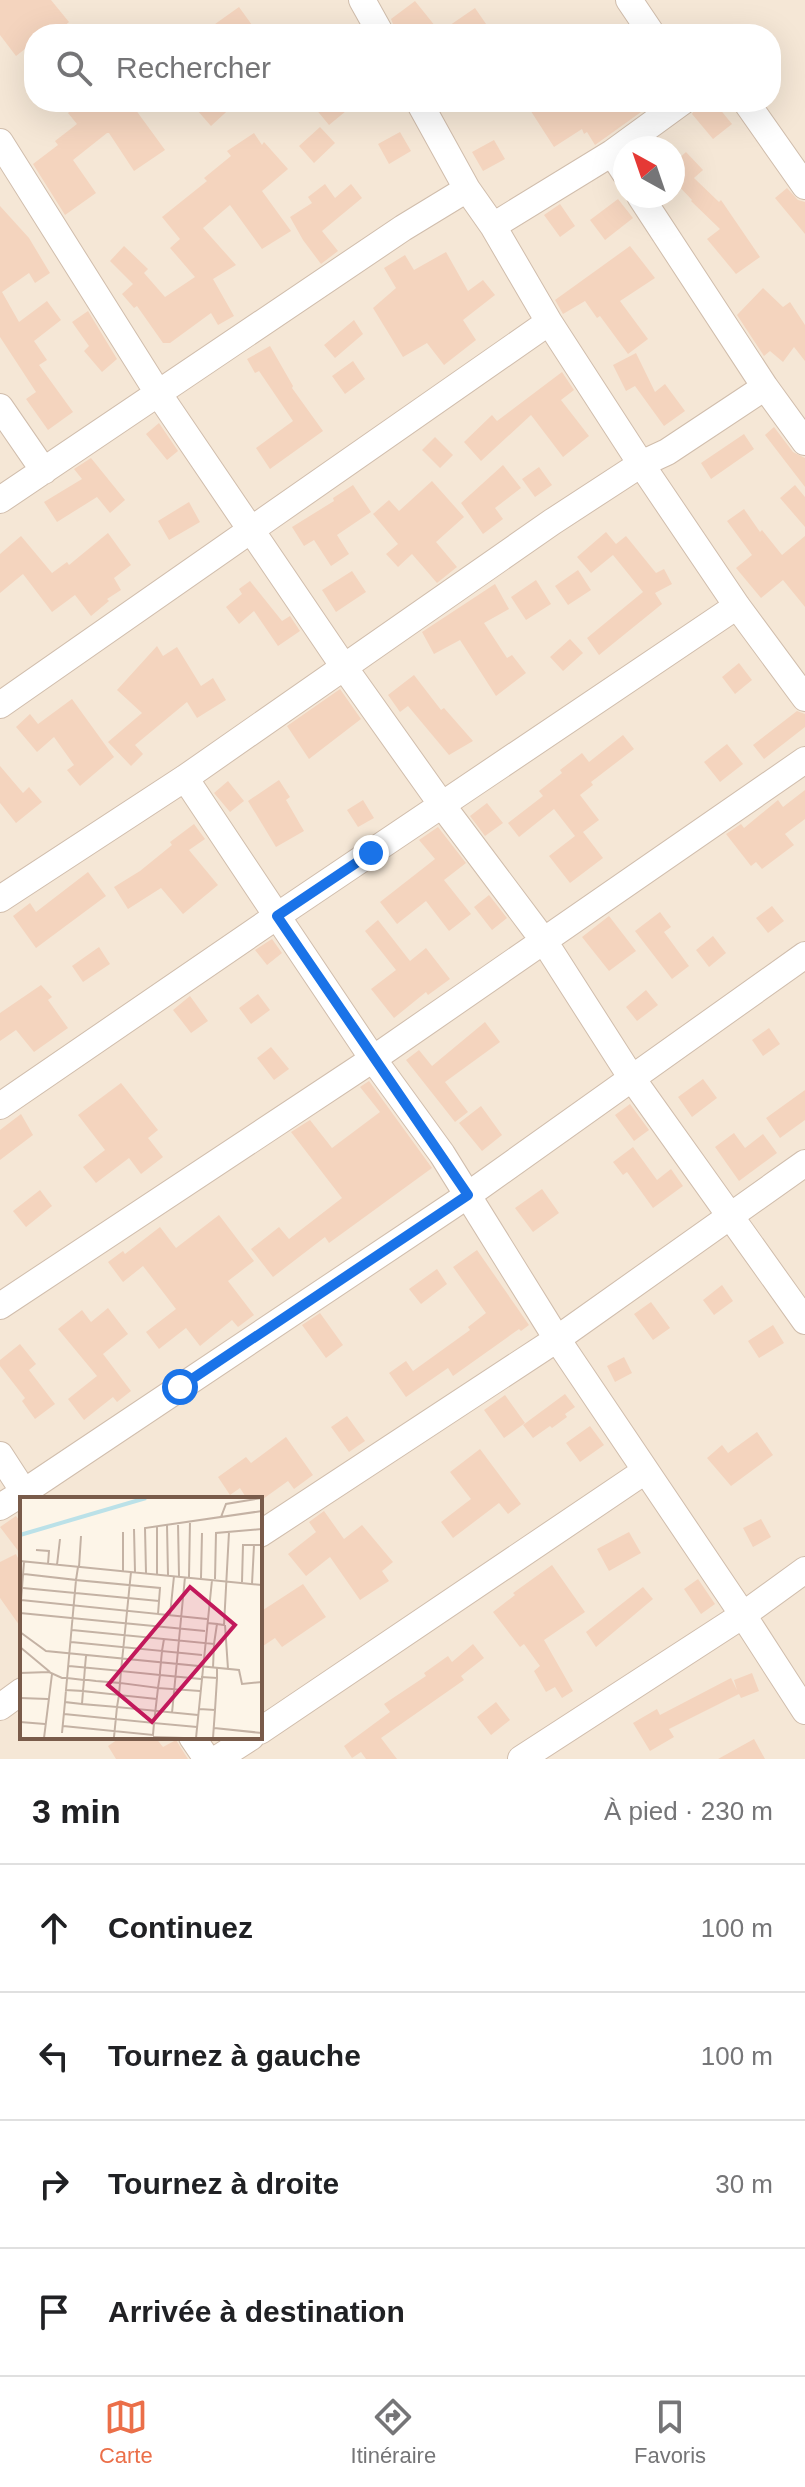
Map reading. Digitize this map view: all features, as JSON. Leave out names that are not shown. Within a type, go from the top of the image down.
[{"type":"street","points":[[362,0],[375,24]]},
{"type":"street","points":[[629,0],[645,24]]},
{"type":"street","points":[[425,112],[467,189],[641,464],[737,606],[805,698]]},
{"type":"street","points":[[646,136],[672,112]]},
{"type":"street","points":[[753,112],[805,186]]},
{"type":"street","points":[[0,142],[158,393],[344,667],[544,941],[631,1077],[805,1321]]},
{"type":"street","points":[[493,226],[613,166]]},
{"type":"street","points":[[0,500],[390,237],[467,189]]},
{"type":"street","points":[[648,208],[765,387],[805,442]]},
{"type":"street","points":[[0,705],[549,322]]},
{"type":"street","points":[[0,899],[185,778],[552,522],[641,464],[667,452],[765,387]]},
{"type":"street","points":[[0,407],[44,471]]},
{"type":"street","points":[[0,1106],[737,606]]},
{"type":"street","points":[[0,1306],[373,1059],[805,760]]},
{"type":"street","points":[[185,778],[373,1059],[442,1154],[557,1339],[805,1711]]},
{"type":"street","points":[[0,1455],[26,1495],[468,1195],[805,955]]},
{"type":"street","points":[[262,1533],[557,1339],[805,1163]]},
{"type":"street","points":[[262,1730],[645,1471]]},
{"type":"street","points":[[0,1507],[20,1498]]},
{"type":"street","points":[[521,1759],[743,1615],[805,1570]]},
{"type":"street","points":[[0,1707],[20,1692]]},
{"type":"street","points":[[193,1739],[207,1759]]},
{"type":"street","points":[[217,1759],[248,1739]]},
{"type":"shaded area","points":[[0,0],[805,0],[805,1759],[0,1759]]},
{"type":"building","points":[[0,0],[51,0],[69,22],[24,24],[24,50],[16,56],[0,35]]},
{"type":"building","points":[[415,1],[434,24],[393,24],[391,19]]},
{"type":"building","points":[[239,7],[251,24],[215,24]]},
{"type":"building","points":[[475,8],[486,24],[452,24]]},
{"type":"building","points":[[137,112],[165,150],[134,171],[107,133],[73,160],[96,193],[65,215],[33,164],[58,145],[55,141],[77,124],[68,113]]},
{"type":"building","points":[[199,112],[226,112],[211,126]]},
{"type":"building","points":[[318,112],[345,112],[329,125]]},
{"type":"building","points":[[531,112],[641,112],[595,145],[582,129],[554,147]]},
{"type":"building","points":[[722,112],[732,124],[713,139],[692,114]]},
{"type":"building","points":[[320,127],[335,143],[314,163],[299,146]]},
{"type":"building","points":[[400,132],[411,151],[389,164],[378,144]]},
{"type":"building","points":[[254,133],[262,145],[264,142],[288,169],[262,191],[291,231],[262,249],[230,205],[203,228],[236,265],[213,279],[234,316],[218,325],[211,313],[170,343],[163,343],[137,306],[134,308],[122,294],[133,284],[110,261],[124,246],[148,269],[144,273],[165,297],[195,277],[170,248],[180,239],[162,217],[207,181],[204,178],[231,156],[227,151]]},
{"type":"building","points":[[494,140],[505,159],[483,171],[472,152]]},
{"type":"building","points":[[685,153],[703,170],[694,178],[719,202],[721,200],[760,257],[736,274],[707,239],[720,229],[685,193]]},
{"type":"building","points":[[325,184],[335,198],[351,184],[362,198],[322,231],[338,251],[321,264],[290,217],[312,203],[308,197]]},
{"type":"building","points":[[787,188],[798,200],[805,202],[805,234],[775,198]]},
{"type":"building","points":[[613,203],[613,208],[625,208],[633,218],[605,240],[590,220]]},
{"type":"building","points":[[560,204],[575,226],[560,237],[544,215]]},
{"type":"building","points":[[0,206],[29,238],[50,273],[35,283],[29,273],[2,292],[19,322],[47,301],[61,320],[34,341],[47,360],[39,365],[73,412],[48,430],[26,399],[36,392],[0,337]]},
{"type":"building","points":[[630,246],[655,278],[620,301],[648,339],[628,354],[585,301],[563,314],[555,300]]},
{"type":"building","points":[[446,252],[468,291],[483,280],[495,295],[463,320],[476,340],[444,365],[427,343],[403,357],[373,308],[396,288],[384,268],[405,255],[414,270]]},
{"type":"building","points":[[763,288],[783,307],[790,302],[805,325],[805,361],[794,347],[783,362],[770,351],[764,356],[737,315]]},
{"type":"building","points":[[88,311],[117,359],[102,372],[84,351],[89,346],[72,322]]},
{"type":"building","points":[[354,320],[363,334],[335,358],[324,345]]},
{"type":"building","points":[[270,346],[292,388],[323,431],[270,469],[256,448],[293,421],[259,371],[255,373],[247,359]]},
{"type":"building","points":[[636,353],[655,392],[665,384],[685,411],[664,426],[635,386],[626,391],[613,365]]},
{"type":"building","points":[[353,361],[365,379],[345,394],[332,376]]},
{"type":"building","points":[[562,372],[574,390],[561,400],[589,436],[563,457],[531,415],[481,461],[464,442],[492,415],[497,421]]},
{"type":"building","points":[[159,423],[178,451],[167,460],[146,434]]},
{"type":"building","points":[[774,427],[793,452],[805,458],[805,487],[765,435]]},
{"type":"building","points":[[744,434],[754,449],[711,479],[701,463]]},
{"type":"building","points":[[435,437],[453,455],[440,468],[422,450]]},
{"type":"building","points":[[91,458],[125,500],[110,513],[97,497],[57,522],[44,502],[82,479],[74,469]]},
{"type":"building","points":[[503,465],[521,488],[495,508],[503,519],[483,534],[461,503]]},
{"type":"building","points":[[539,467],[552,485],[535,497],[522,479]]},
{"type":"building","points":[[432,481],[464,517],[436,542],[457,567],[437,583],[412,554],[398,567],[386,554],[398,544],[373,514],[389,500],[399,511]]},
{"type":"building","points":[[353,485],[371,512],[337,535],[349,554],[331,566],[314,540],[304,546],[292,527],[334,501],[333,498]]},
{"type":"building","points":[[795,485],[805,497],[805,527],[780,498]]},
{"type":"building","points":[[189,502],[200,522],[169,540],[158,521]]},
{"type":"building","points":[[744,509],[782,555],[805,536],[805,607],[783,580],[761,598],[736,568],[752,555],[727,521]]},
{"type":"building","points":[[606,532],[616,544],[626,536],[656,573],[664,569],[672,584],[655,593],[662,604],[599,655],[587,638],[643,592],[613,555],[591,573],[577,557]]},
{"type":"building","points":[[108,533],[131,565],[114,578],[121,590],[91,616],[75,595],[52,612],[23,574],[0,593],[0,554],[21,536],[52,573],[67,562],[69,565]]},
{"type":"building","points":[[578,570],[591,590],[568,605],[555,586]]},
{"type":"building","points":[[352,571],[366,592],[336,612],[322,590]]},
{"type":"building","points":[[536,580],[551,604],[526,620],[511,597]]},
{"type":"building","points":[[250,581],[282,621],[290,616],[300,631],[278,646],[254,611],[239,624],[226,607],[242,594],[239,589]]},
{"type":"building","points":[[495,584],[509,609],[484,623],[507,658],[512,655],[526,673],[496,696],[460,640],[434,654],[422,632]]},
{"type":"building","points":[[570,639],[583,653],[563,671],[550,657]]},
{"type":"building","points":[[157,646],[163,656],[177,647],[201,686],[213,678],[226,700],[197,718],[187,702],[135,745],[143,754],[131,766],[108,742],[142,713],[117,690]]},
{"type":"building","points":[[739,663],[752,680],[735,694],[722,677]]},
{"type":"building","points":[[414,675],[441,710],[444,708],[473,741],[449,755],[408,706],[400,712],[388,695]]},
{"type":"building","points":[[340,689],[361,719],[309,759],[287,726]]},
{"type":"building","points":[[72,699],[114,757],[80,786],[67,770],[74,765],[54,737],[37,752],[16,727],[30,714],[38,724]]},
{"type":"building","points":[[797,711],[805,714],[805,727],[764,759],[753,745]]},
{"type":"building","points":[[623,735],[634,749],[591,782],[593,785],[580,795],[599,820],[583,832],[603,858],[570,883],[549,856],[575,836],[554,809],[519,837],[508,823],[543,796],[539,791],[582,753],[589,762]]},
{"type":"building","points":[[727,744],[743,764],[720,782],[704,762]]},
{"type":"building","points":[[0,766],[23,793],[29,787],[42,802],[16,823],[0,803]]},
{"type":"building","points":[[279,780],[290,797],[286,800],[304,831],[276,847],[248,801]]},
{"type":"building","points":[[228,781],[244,801],[230,812],[214,793]]},
{"type":"building","points":[[805,790],[805,819],[785,834],[794,845],[762,869],[756,862],[751,866],[726,834],[741,824],[744,828],[778,800],[783,807]]},
{"type":"building","points":[[363,800],[374,818],[358,827],[347,810]]},
{"type":"building","points":[[487,803],[503,823],[485,836],[470,816]]},
{"type":"building","points":[[194,824],[205,839],[189,850],[218,885],[183,914],[161,888],[128,909],[114,887],[140,871]]},
{"type":"building","points":[[438,827],[466,863],[444,880],[471,914],[449,931],[426,901],[397,924],[380,902],[435,859],[419,840]]},
{"type":"building","points":[[88,872],[106,896],[36,948],[13,916],[30,903],[36,912]]},
{"type":"building","points":[[489,895],[507,918],[492,930],[474,907]]},
{"type":"building","points":[[772,906],[784,921],[768,933],[756,918]]},
{"type":"building","points":[[660,912],[671,927],[664,932],[689,966],[672,979],[635,931]]},
{"type":"building","points":[[609,916],[636,951],[609,971],[582,937]]},
{"type":"building","points":[[378,920],[410,961],[426,948],[450,979],[428,995],[426,992],[394,1018],[371,989],[396,970],[365,931]]},
{"type":"building","points":[[713,936],[726,953],[709,967],[696,950]]},
{"type":"building","points":[[272,939],[282,953],[267,965],[255,950]]},
{"type":"building","points":[[99,947],[110,964],[83,982],[72,966]]},
{"type":"building","points":[[41,985],[52,997],[48,1000],[68,1028],[34,1052],[16,1030],[0,1041],[0,1013]]},
{"type":"building","points":[[646,990],[658,1005],[637,1021],[626,1007]]},
{"type":"building","points":[[258,994],[270,1010],[251,1024],[239,1008]]},
{"type":"building","points":[[190,996],[208,1021],[191,1033],[173,1010]]},
{"type":"building","points":[[485,1022],[500,1042],[445,1082],[468,1112],[455,1122],[406,1060],[419,1050],[432,1066]]},
{"type":"building","points":[[769,1028],[780,1044],[763,1056],[752,1040]]},
{"type":"building","points":[[271,1047],[289,1069],[274,1080],[257,1058]]},
{"type":"building","points":[[703,1079],[717,1098],[692,1117],[678,1097]]},
{"type":"building","points":[[369,1081],[432,1168],[329,1243],[325,1237],[273,1277],[251,1249],[279,1227],[289,1239],[342,1198],[291,1132],[310,1120],[332,1148],[380,1112],[360,1087]]},
{"type":"building","points":[[121,1083],[158,1130],[148,1138],[163,1157],[141,1174],[129,1158],[96,1183],[83,1167],[105,1150],[78,1115]]},
{"type":"building","points":[[805,1090],[805,1120],[780,1138],[766,1118]]},
{"type":"building","points":[[630,1104],[649,1130],[634,1141],[615,1115]]},
{"type":"building","points":[[481,1106],[502,1135],[482,1151],[459,1123]]},
{"type":"building","points":[[21,1114],[33,1135],[0,1160],[0,1130]]},
{"type":"building","points":[[734,1133],[745,1148],[763,1134],[777,1153],[739,1181],[715,1147]]},
{"type":"building","points":[[633,1147],[657,1180],[671,1169],[683,1186],[653,1208],[627,1172],[623,1175],[613,1162]]},
{"type":"building","points":[[542,1189],[559,1213],[533,1232],[515,1208]]},
{"type":"building","points":[[40,1190],[52,1206],[26,1227],[13,1211]]},
{"type":"building","points":[[219,1215],[254,1261],[228,1281],[254,1315],[238,1327],[232,1320],[200,1346],[186,1328],[159,1349],[146,1332],[176,1309],[143,1266],[123,1282],[108,1262],[123,1251],[125,1254],[160,1227],[176,1248]]},
{"type":"building","points":[[477,1250],[529,1325],[453,1376],[448,1368],[406,1397],[389,1373],[406,1361],[413,1371],[470,1330],[468,1327],[486,1313],[453,1267]]},
{"type":"building","points":[[437,1269],[447,1284],[421,1304],[409,1289]]},
{"type":"building","points":[[722,1285],[733,1301],[714,1315],[703,1300]]},
{"type":"building","points":[[651,1302],[670,1328],[653,1340],[634,1314]]},
{"type":"building","points":[[108,1308],[128,1334],[103,1354],[131,1391],[117,1402],[113,1397],[84,1420],[68,1399],[97,1376],[58,1329],[82,1310],[91,1322]]},
{"type":"building","points":[[320,1313],[343,1345],[326,1358],[302,1325]]},
{"type":"building","points":[[773,1325],[784,1343],[759,1358],[748,1341]]},
{"type":"building","points":[[20,1344],[36,1364],[29,1370],[55,1404],[35,1419],[22,1401],[25,1398],[0,1366],[0,1360]]},
{"type":"building","points":[[624,1357],[632,1373],[615,1382],[607,1366]]},
{"type":"building","points":[[565,1394],[575,1407],[565,1414],[567,1417],[533,1438],[523,1425]]},
{"type":"building","points":[[505,1395],[525,1423],[504,1438],[484,1410]]},
{"type":"building","points":[[347,1416],[365,1441],[349,1452],[331,1427]]},
{"type":"building","points":[[590,1426],[604,1445],[580,1462],[566,1443]]},
{"type":"building","points":[[757,1432],[773,1455],[731,1486],[707,1458],[722,1445],[728,1453]]},
{"type":"building","points":[[286,1437],[313,1475],[294,1489],[288,1481],[263,1499],[246,1497],[240,1488],[230,1495],[218,1477],[246,1457],[251,1463]]},
{"type":"building","points":[[480,1449],[521,1504],[508,1514],[499,1503],[453,1538],[441,1522],[471,1499],[450,1472]]},
{"type":"building","points":[[324,1511],[344,1539],[362,1525],[393,1562],[382,1571],[389,1581],[360,1600],[330,1557],[306,1576],[288,1554],[316,1532],[309,1522]]},
{"type":"building","points":[[16,1516],[20,1521],[20,1553],[0,1527]]},
{"type":"building","points":[[761,1519],[771,1537],[753,1547],[743,1528]]},
{"type":"building","points":[[629,1532],[641,1553],[609,1571],[597,1549]]},
{"type":"building","points":[[16,1554],[20,1562],[20,1626],[0,1598],[0,1562]]},
{"type":"building","points":[[552,1565],[585,1612],[544,1640],[573,1691],[562,1698],[555,1687],[546,1692],[534,1671],[540,1666],[524,1644],[520,1647],[493,1612]]},
{"type":"building","points":[[698,1579],[715,1604],[701,1614],[684,1589]]},
{"type":"building","points":[[303,1584],[326,1617],[282,1647],[275,1638],[262,1647],[262,1611]]},
{"type":"building","points":[[643,1587],[653,1599],[596,1647],[586,1632]]},
{"type":"building","points":[[473,1644],[484,1658],[461,1676],[464,1680],[381,1738],[397,1759],[366,1759],[361,1752],[352,1758],[344,1746],[390,1712],[384,1704],[426,1676],[424,1673],[448,1656],[452,1662]]},
{"type":"building","points":[[752,1673],[759,1691],[741,1698],[739,1694],[669,1729],[674,1737],[650,1751],[633,1723],[657,1709],[660,1715],[731,1678],[737,1690],[734,1680]]},
{"type":"building","points":[[496,1702],[510,1720],[491,1735],[477,1717]]},
{"type":"building","points":[[118,1739],[157,1739],[163,1747],[176,1740],[188,1759],[116,1759],[108,1746]]},
{"type":"building","points":[[754,1739],[765,1759],[718,1759]]},
{"type":"route","points":[[180,1387],[468,1195],[277,916],[371,853]]}]
